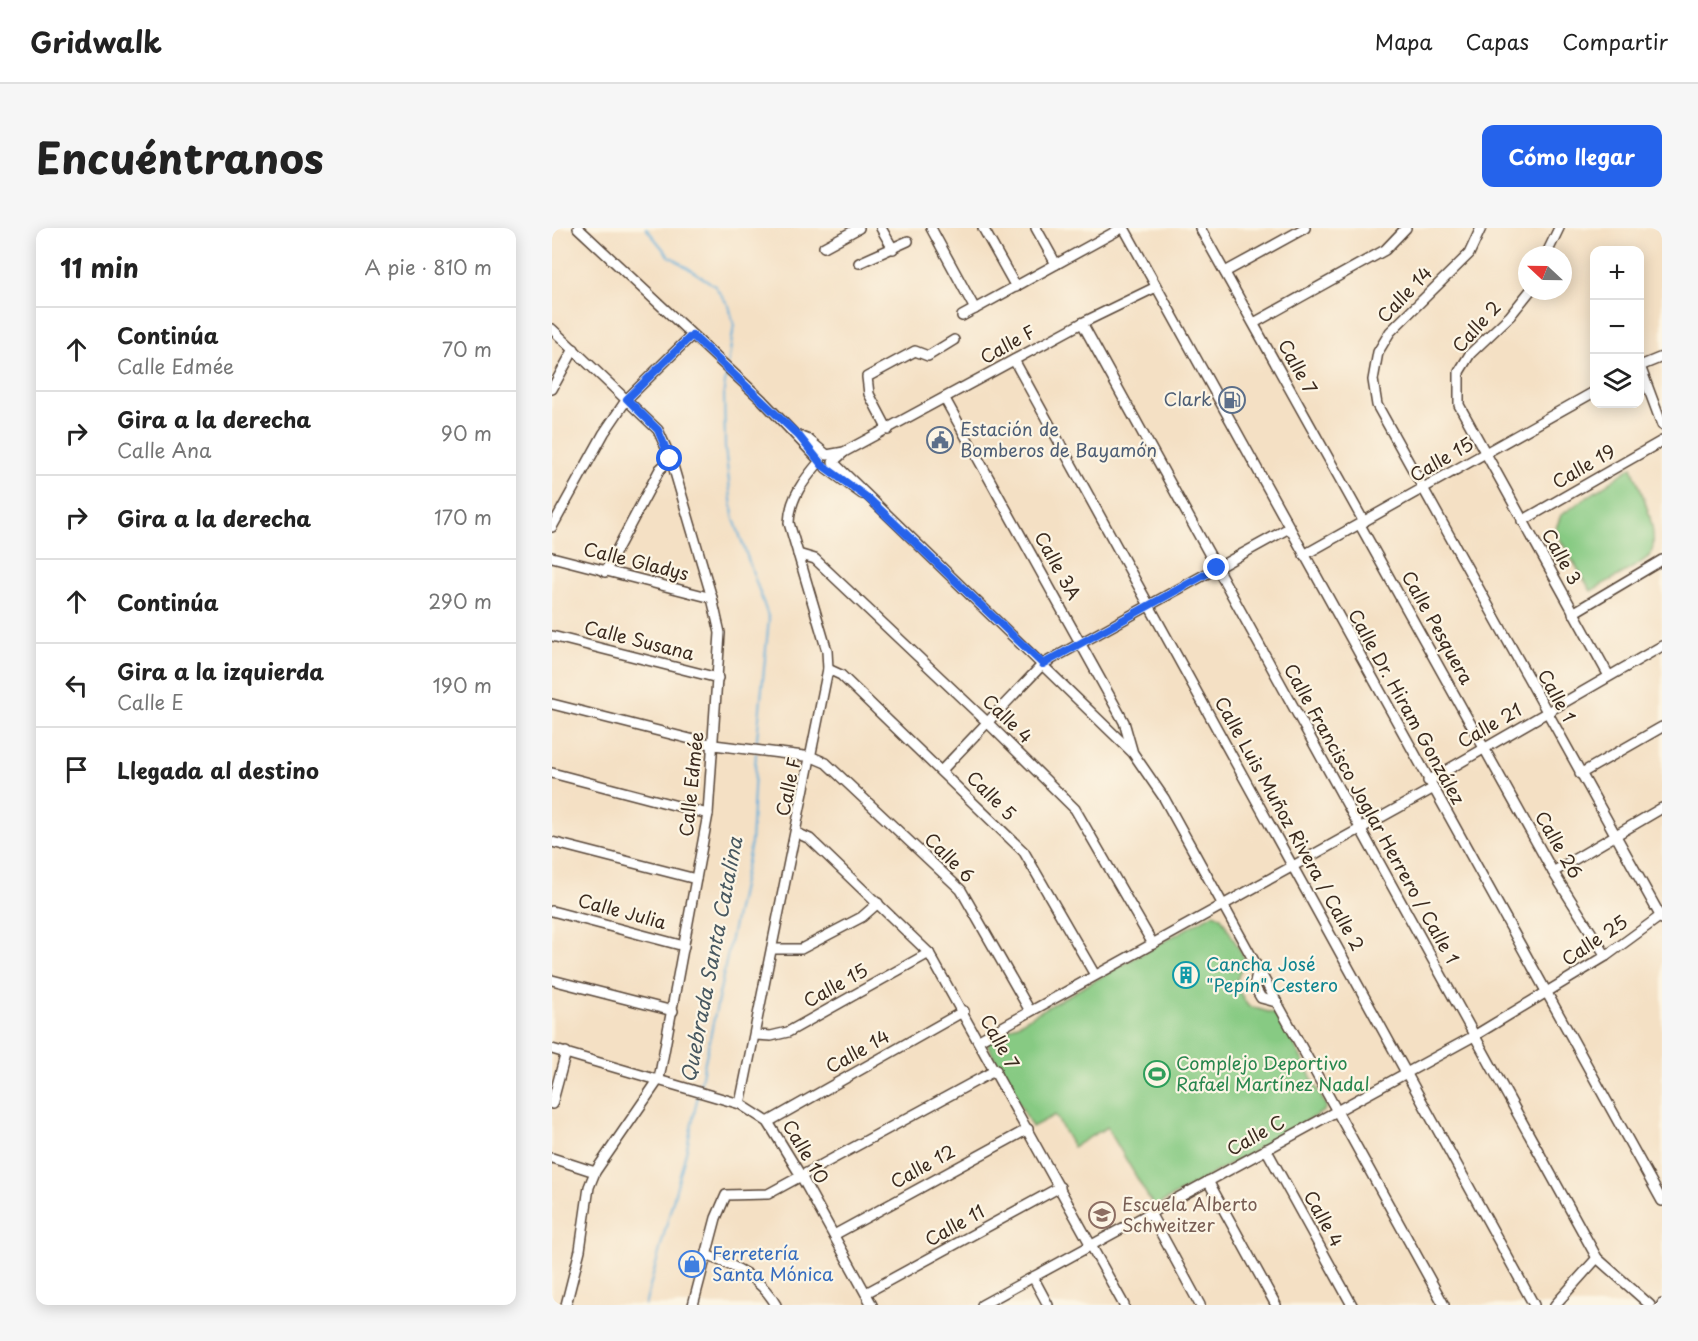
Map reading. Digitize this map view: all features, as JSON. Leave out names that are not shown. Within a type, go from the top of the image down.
[{"type":"street","points":[[578,228],[799,436],[810,441],[826,463],[869,499],[1133,753],[1164,798],[1258,969],[1254,986],[1261,998],[1276,1002],[1444,1305]]},
{"type":"street","points":[[824,247],[860,228]]},
{"type":"street","points":[[881,228],[893,249]]},
{"type":"street","points":[[931,228],[975,309]]},
{"type":"street","points":[[983,228],[1016,286]]},
{"type":"street","points":[[1036,228],[1056,264]]},
{"type":"street","points":[[962,316],[1123,228]]},
{"type":"street","name":"Calle Dr. Hiram González","points":[[1123,228],[1662,1201]]},
{"type":"street","name":"Calle 7","points":[[1200,228],[1362,524]]},
{"type":"street","points":[[1225,272],[1291,231],[1305,228]]},
{"type":"street","points":[[1254,323],[1385,250],[1406,228]]},
{"type":"street","name":"Calle 14","points":[[1424,490],[1377,405],[1373,380],[1378,352],[1390,332],[1469,254],[1481,228]]},
{"type":"street","points":[[1550,246],[1559,228]]},
{"type":"street","points":[[859,263],[908,242]]},
{"type":"street","name":"Calle F","points":[[740,1104],[756,1035],[828,669],[827,651],[789,523],[789,508],[794,495],[826,463],[844,452],[1083,323],[1156,287]]},
{"type":"street","name":"Calle 2","points":[[1486,454],[1459,405],[1459,372],[1470,354],[1510,316],[1523,300]]},
{"type":"street","name":"Calle Francisco Joglar Herrero / Calle 1","points":[[1083,323],[1597,1258],[1650,1305]]},
{"type":"street","name":"Calle Edmée","points":[[552,329],[658,430],[670,459],[712,598],[720,633],[708,814],[659,1078],[595,1172],[589,1187],[580,1250],[566,1305]]},
{"type":"street","points":[[552,527],[604,433],[627,399],[692,335]]},
{"type":"street","points":[[888,430],[869,394],[867,377],[915,351],[928,356],[954,340]]},
{"type":"street","points":[[552,389],[574,349]]},
{"type":"street","points":[[1644,364],[1662,357]]},
{"type":"street","name":"Calle Luis Muñoz Rivera / Calle 2","points":[[1014,360],[1534,1305]]},
{"type":"street","points":[[1644,377],[1662,425]]},
{"type":"street","name":"Calle 15","points":[[1304,555],[1424,490],[1590,394]]},
{"type":"street","name":"Calle 3A","points":[[945,399],[1124,722],[1133,753]]},
{"type":"street","name":"Calle 19","points":[[1522,521],[1662,441]]},
{"type":"street","name":"Calle 3","points":[[1486,454],[1609,676]]},
{"type":"street","points":[[605,572],[660,469],[670,459]]},
{"type":"street","name":"Calle 1","points":[[1424,490],[1661,917]]},
{"type":"street","name":"Calle Pesquera","points":[[1362,524],[1485,748]]},
{"type":"street","points":[[942,770],[1043,664],[1289,528]]},
{"type":"street","name":"Calle 4","points":[[798,554],[815,559],[1075,809],[1153,944]]},
{"type":"street","name":"Calle Gladys","points":[[552,557],[712,598]]},
{"type":"street","points":[[1573,613],[1662,560]]},
{"type":"street","name":"Calle Susana","points":[[552,636],[718,678]]},
{"type":"street","name":"Calle 21","points":[[979,1040],[1360,829],[1485,748],[1662,646]]},
{"type":"street","name":"Calle 5","points":[[828,669],[841,675],[942,770],[1024,852],[1095,975]]},
{"type":"street","points":[[552,704],[714,745],[812,757]]},
{"type":"street","points":[[1580,774],[1662,726]]},
{"type":"street","name":"Calle 26","points":[[1485,748],[1553,872],[1606,956]]},
{"type":"street","name":"Calle 6","points":[[812,757],[826,763],[961,890],[1030,1011]]},
{"type":"street","points":[[552,773],[708,814]]},
{"type":"street","points":[[1553,872],[1662,808]]},
{"type":"street","name":"Calle 7","points":[[797,832],[810,839],[929,952],[964,1011],[1124,1305]]},
{"type":"street","points":[[552,842],[696,879]]},
{"type":"street","points":[[773,949],[801,949],[862,917],[878,903]]},
{"type":"street","name":"Calle Julia","points":[[552,911],[684,946]]},
{"type":"street","name":"Calle 25","points":[[1545,993],[1606,956],[1661,917]]},
{"type":"street","name":"Calle 15","points":[[756,1035],[771,1036],[788,1032],[929,952]]},
{"type":"street","points":[[552,980],[673,1011]]},
{"type":"street","name":"Calle C","points":[[982,1305],[1474,1036],[1545,993]]},
{"type":"street","name":"Calle 14","points":[[768,1122],[964,1011]]},
{"type":"street","name":"Calle 10","points":[[552,1049],[659,1078],[740,1104],[768,1122],[801,1176],[872,1305]]},
{"type":"street","points":[[552,1104],[566,1052]]},
{"type":"street","points":[[693,1305],[716,1218],[726,1195],[768,1194],[996,1070]]},
{"type":"street","name":"Calle 12","points":[[834,1235],[1028,1129]]},
{"type":"street","name":"Calle 4","points":[[1266,1149],[1352,1305]]},
{"type":"street","points":[[552,1158],[595,1172]]},
{"type":"street","points":[[1208,1181],[1276,1305]]},
{"type":"street","name":"Calle 11","points":[[866,1293],[1060,1187]]},
{"type":"street","points":[[1150,1213],[1200,1305]]},
{"type":"street","points":[[706,1255],[742,1268],[769,1293],[776,1305]]},
{"type":"street","points":[[1555,1305],[1597,1258]]},
{"type":"street","points":[[1033,1277],[1048,1305]]},
{"type":"green space","points":[[1632,467],[1648,511],[1653,547],[1646,559],[1591,591],[1555,531],[1561,515]]},
{"type":"green space","name":"Complejo Deportivo Rafael Martínez Nadal","points":[[1214,913],[1221,917],[1245,959],[1235,985],[1248,1006],[1279,1015],[1326,1106],[1324,1111],[1154,1207],[1107,1127],[1073,1147],[1055,1115],[1032,1127],[986,1042]]},
{"type":"waterway","name":"Quebrada Santa Catalina","points":[[646,228],[668,255],[714,285],[729,306],[734,325],[728,365]]},
{"type":"waterway","name":"Quebrada Santa Catalina","points":[[727,371],[724,389],[725,448],[733,516],[769,619],[756,748]]},
{"type":"waterway","name":"Quebrada Santa Catalina","points":[[699,1090],[751,843],[756,753]]},
{"type":"waterway","name":"Quebrada Santa Catalina","points":[[645,1305],[686,1152],[698,1095]]},
{"type":"place","name":"Clark","points":[[1232,400]]},
{"type":"place","name":"Estación de Bomberos de Bayamón","points":[[940,440]]},
{"type":"place","name":"Cancha José \"Pepín\" Cestero","points":[[1186,975]]},
{"type":"place","name":"Complejo Deportivo Rafael Martínez Nadal","points":[[1157,1074]]},
{"type":"place","name":"Escuela Alberto Schweitzer","points":[[1102,1215]]},
{"type":"place","name":"Ferretería Santa Mónica","points":[[692,1264]]},
{"type":"route","points":[[670,459],[658,430],[627,399],[692,335],[799,436],[824,467],[869,499],[1043,664],[1217,568]]}]
